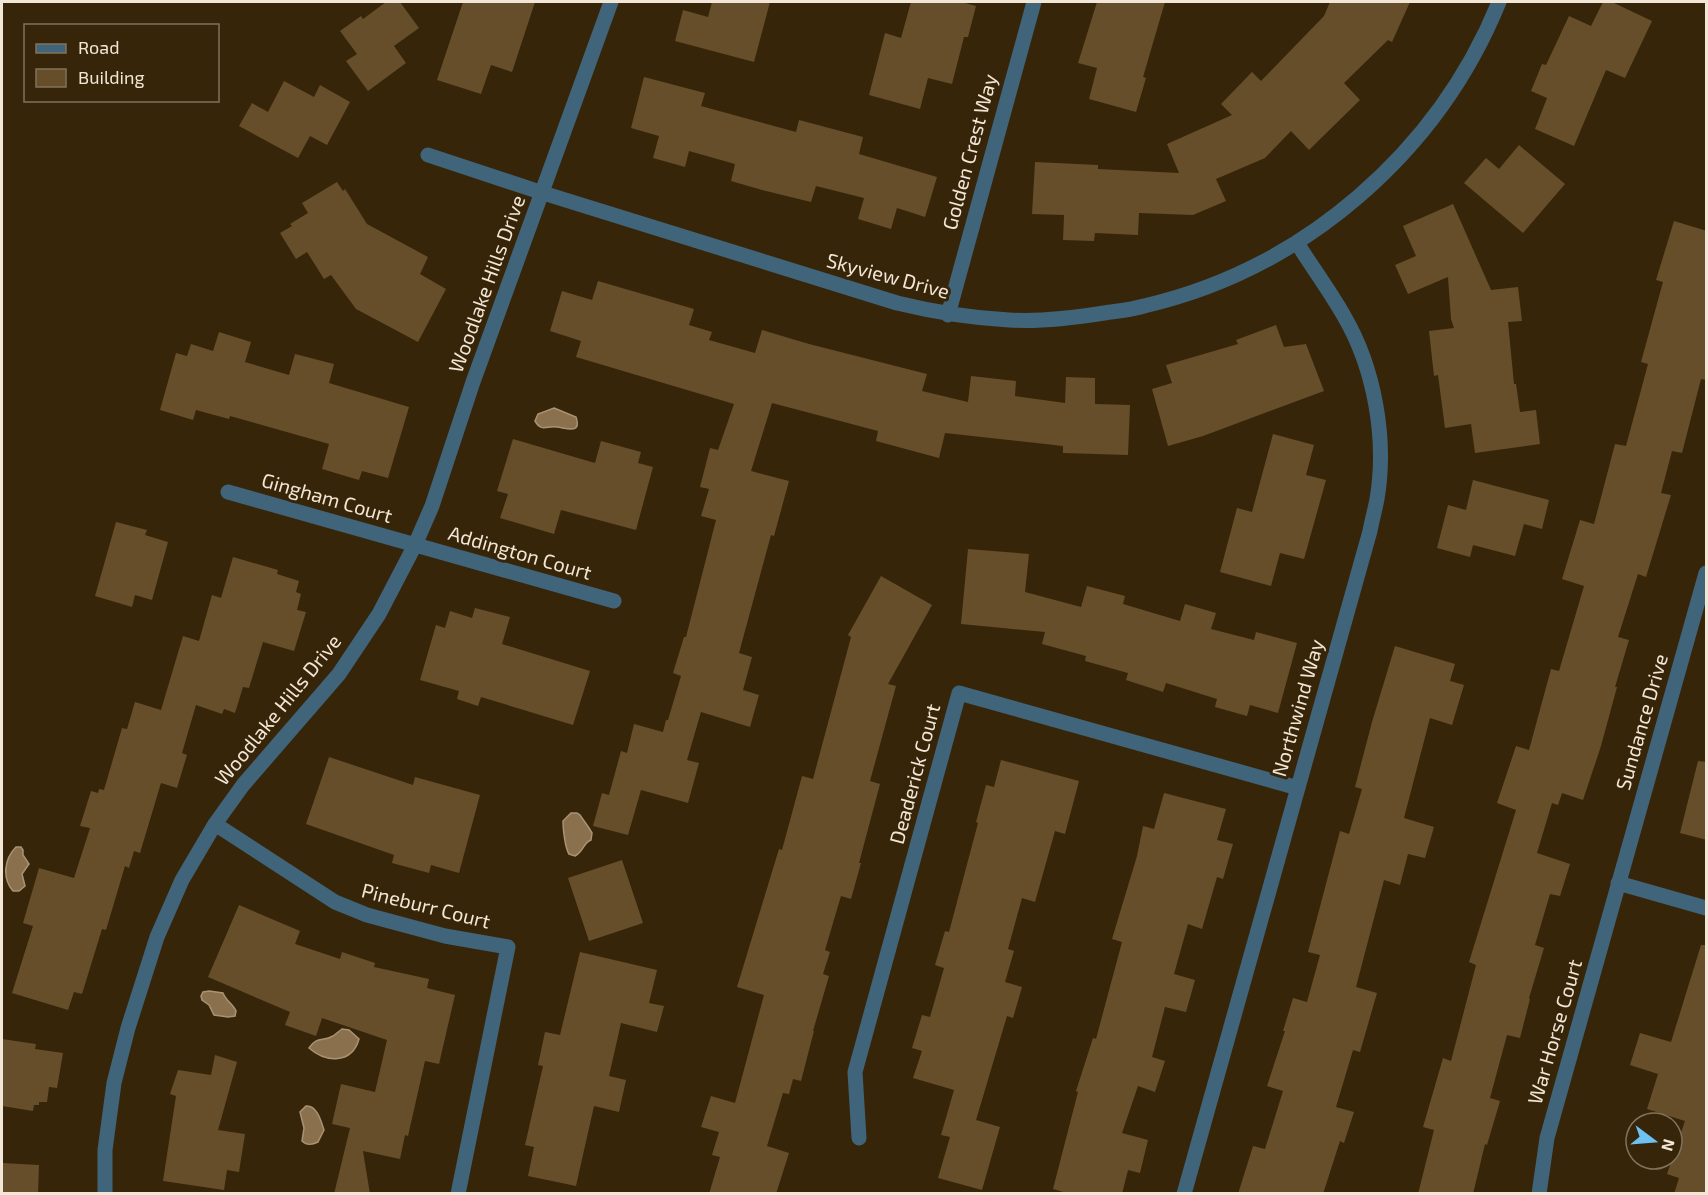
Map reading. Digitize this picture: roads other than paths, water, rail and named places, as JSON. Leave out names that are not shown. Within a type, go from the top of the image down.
[{"type":"street","name":"Woodlake Hills Drive","points":[[105,1194],[105,1150],[114,1083],[128,1028],[157,937],[182,880],[215,824],[243,785],[339,674],[380,614],[416,545],[432,506],[473,382],[611,2]]},
{"type":"street","name":"Golden Crest Way","points":[[948,315],[1034,2]]},
{"type":"street","name":"Skyview Drive","points":[[543,193],[897,303],[948,315],[1011,320],[1074,318],[1144,307],[1204,288],[1245,271],[1297,243],[1337,215],[1384,175],[1420,135],[1457,85],[1488,30],[1499,2]]},
{"type":"street","name":"Woodlake Hills Drive","points":[[428,155],[543,193]]},
{"type":"street","name":"Northwind Way","points":[[1184,1194],[1370,531],[1377,498],[1381,449],[1376,405],[1365,362],[1345,318],[1297,243]]},
{"type":"street","name":"Gingham Court","points":[[228,492],[416,545]]},
{"type":"street","name":"Addington Court","points":[[416,545],[614,601]]},
{"type":"street","name":"Sundance Drive","points":[[1618,883],[1707,573]]},
{"type":"street","name":"Deaderick Court","points":[[859,1138],[855,1072],[959,693],[1298,788]]},
{"type":"street","name":"Pineburr Court","points":[[215,824],[335,902],[367,915],[445,936],[508,947],[458,1194]]},
{"type":"street","points":[[1618,883],[1707,908]]},
{"type":"street","name":"War Horse Court","points":[[1539,1194],[1547,1138],[1618,883]]}]
